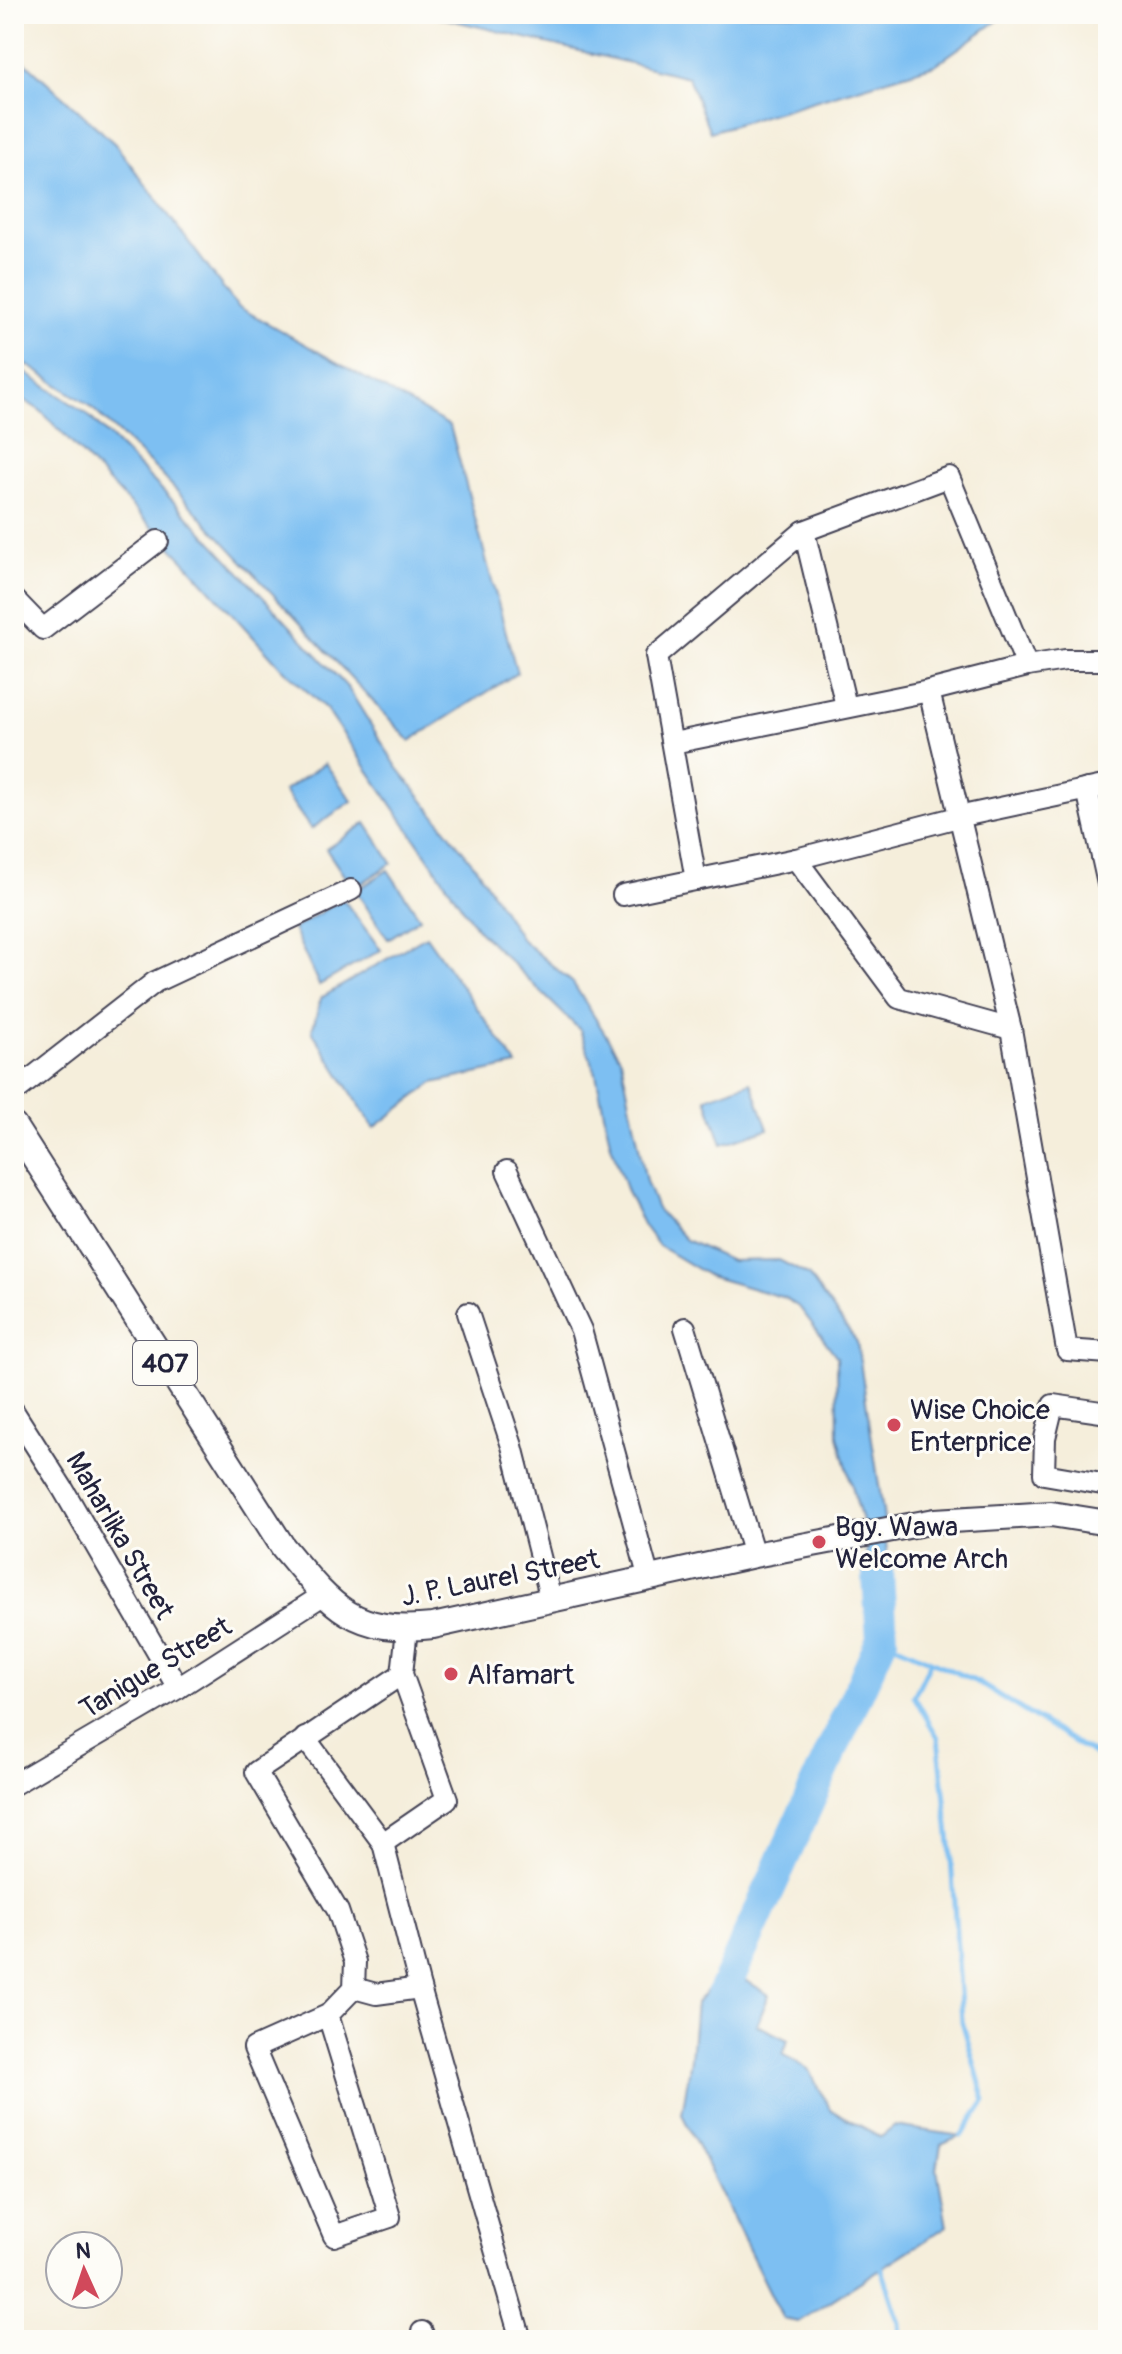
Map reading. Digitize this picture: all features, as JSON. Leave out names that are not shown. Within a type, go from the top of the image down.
[{"type":"main road","name":"J. P. Laurel Street","points":[[14,1126],[283,1547],[323,1595],[347,1614],[384,1627],[407,1629],[433,1626],[754,1555],[935,1521],[1051,1514],[1108,1523]]},
{"type":"street","points":[[696,880],[656,656],[804,531],[949,477],[1027,666]]},
{"type":"street","points":[[804,531],[846,706]]},
{"type":"street","points":[[14,599],[43,629],[158,541]]},
{"type":"street","points":[[673,743],[929,691],[1027,666],[1065,660],[1108,660]]},
{"type":"street","points":[[929,691],[1011,1029],[1067,1350],[1108,1353]]},
{"type":"street","points":[[623,895],[796,859],[958,817],[1108,785]]},
{"type":"street","points":[[1087,789],[1108,884]]},
{"type":"street","points":[[796,859],[899,998],[1011,1029]]},
{"type":"street","points":[[14,1092],[155,982],[351,890]]},
{"type":"street","points":[[507,1171],[581,1330],[649,1579]]},
{"type":"street","points":[[468,1313],[512,1446],[551,1600]]},
{"type":"street","points":[[685,1328],[754,1555]]},
{"type":"street","points":[[1108,1413],[1053,1405],[1045,1438],[1044,1474],[1108,1485]]},
{"type":"street","name":"Maharlika Street","points":[[14,1412],[63,1489],[178,1688]]},
{"type":"street","name":"Tanigue Street","points":[[14,1784],[178,1688],[323,1595]]},
{"type":"street","points":[[383,1843],[447,1799],[402,1674],[407,1629]]},
{"type":"street","points":[[328,2015],[390,2217],[334,2236],[254,2048],[328,2015],[354,1988],[355,1962],[338,1911],[256,1772],[402,1674]]},
{"type":"street","points":[[305,1738],[383,1843],[420,1988],[521,2340]]},
{"type":"street","points":[[354,1988],[376,1994],[420,1988]]},
{"type":"water","points":[[426,14],[1007,14],[935,65],[710,132],[688,77]]},
{"type":"water","points":[[14,52],[115,144],[237,306],[450,426],[517,673],[410,741],[161,474],[90,406],[14,356]]},
{"type":"water","points":[[14,365],[87,414],[182,510],[348,688],[397,767],[478,870],[521,939],[573,983],[621,1059],[646,1181],[657,1209],[686,1240],[731,1261],[779,1260],[808,1275],[857,1342],[883,1511],[892,1605],[876,1626],[862,1521],[838,1436],[837,1357],[800,1308],[785,1298],[709,1276],[659,1246],[644,1226],[627,1192],[610,1142],[596,1074],[580,1030],[478,930],[326,709],[277,663],[41,411],[14,394]]},
{"type":"water","points":[[325,763],[352,801],[311,829],[284,791]]},
{"type":"water","points":[[366,823],[392,863],[353,889],[326,849]]},
{"type":"water","points":[[388,870],[420,918],[388,939],[356,891]]},
{"type":"water","points":[[343,899],[381,950],[319,985],[293,929]]},
{"type":"water","points":[[426,936],[517,1065],[433,1083],[374,1128],[312,1031],[321,998]]},
{"type":"water","points":[[751,1082],[768,1129],[722,1144],[706,1098]]},
{"type":"water","points":[[747,1981],[769,1995],[757,2025],[788,2040],[783,2054],[808,2069],[831,2110],[881,2137],[895,2126],[961,2136],[941,2145],[937,2169],[947,2226],[798,2322],[783,2319],[682,2114],[696,2003],[714,1983]]},
{"type":"waterway","points":[[713,2021],[723,1992],[882,1639],[878,1576]]},
{"type":"waterway","points":[[882,1639],[977,1682],[1108,1763]]},
{"type":"waterway","points":[[931,1661],[914,1696],[938,1738],[950,1844],[962,2021],[985,2101],[961,2136]]},
{"type":"waterway","points":[[880,2263],[899,2321],[900,2340]]},
{"type":"place","name":"Wise Choice Enterprice","points":[[894,1425]]},
{"type":"place","name":"Bgy. Wawa Welcome Arch","points":[[819,1542]]},
{"type":"place","name":"Alfamart","points":[[451,1674]]}]
